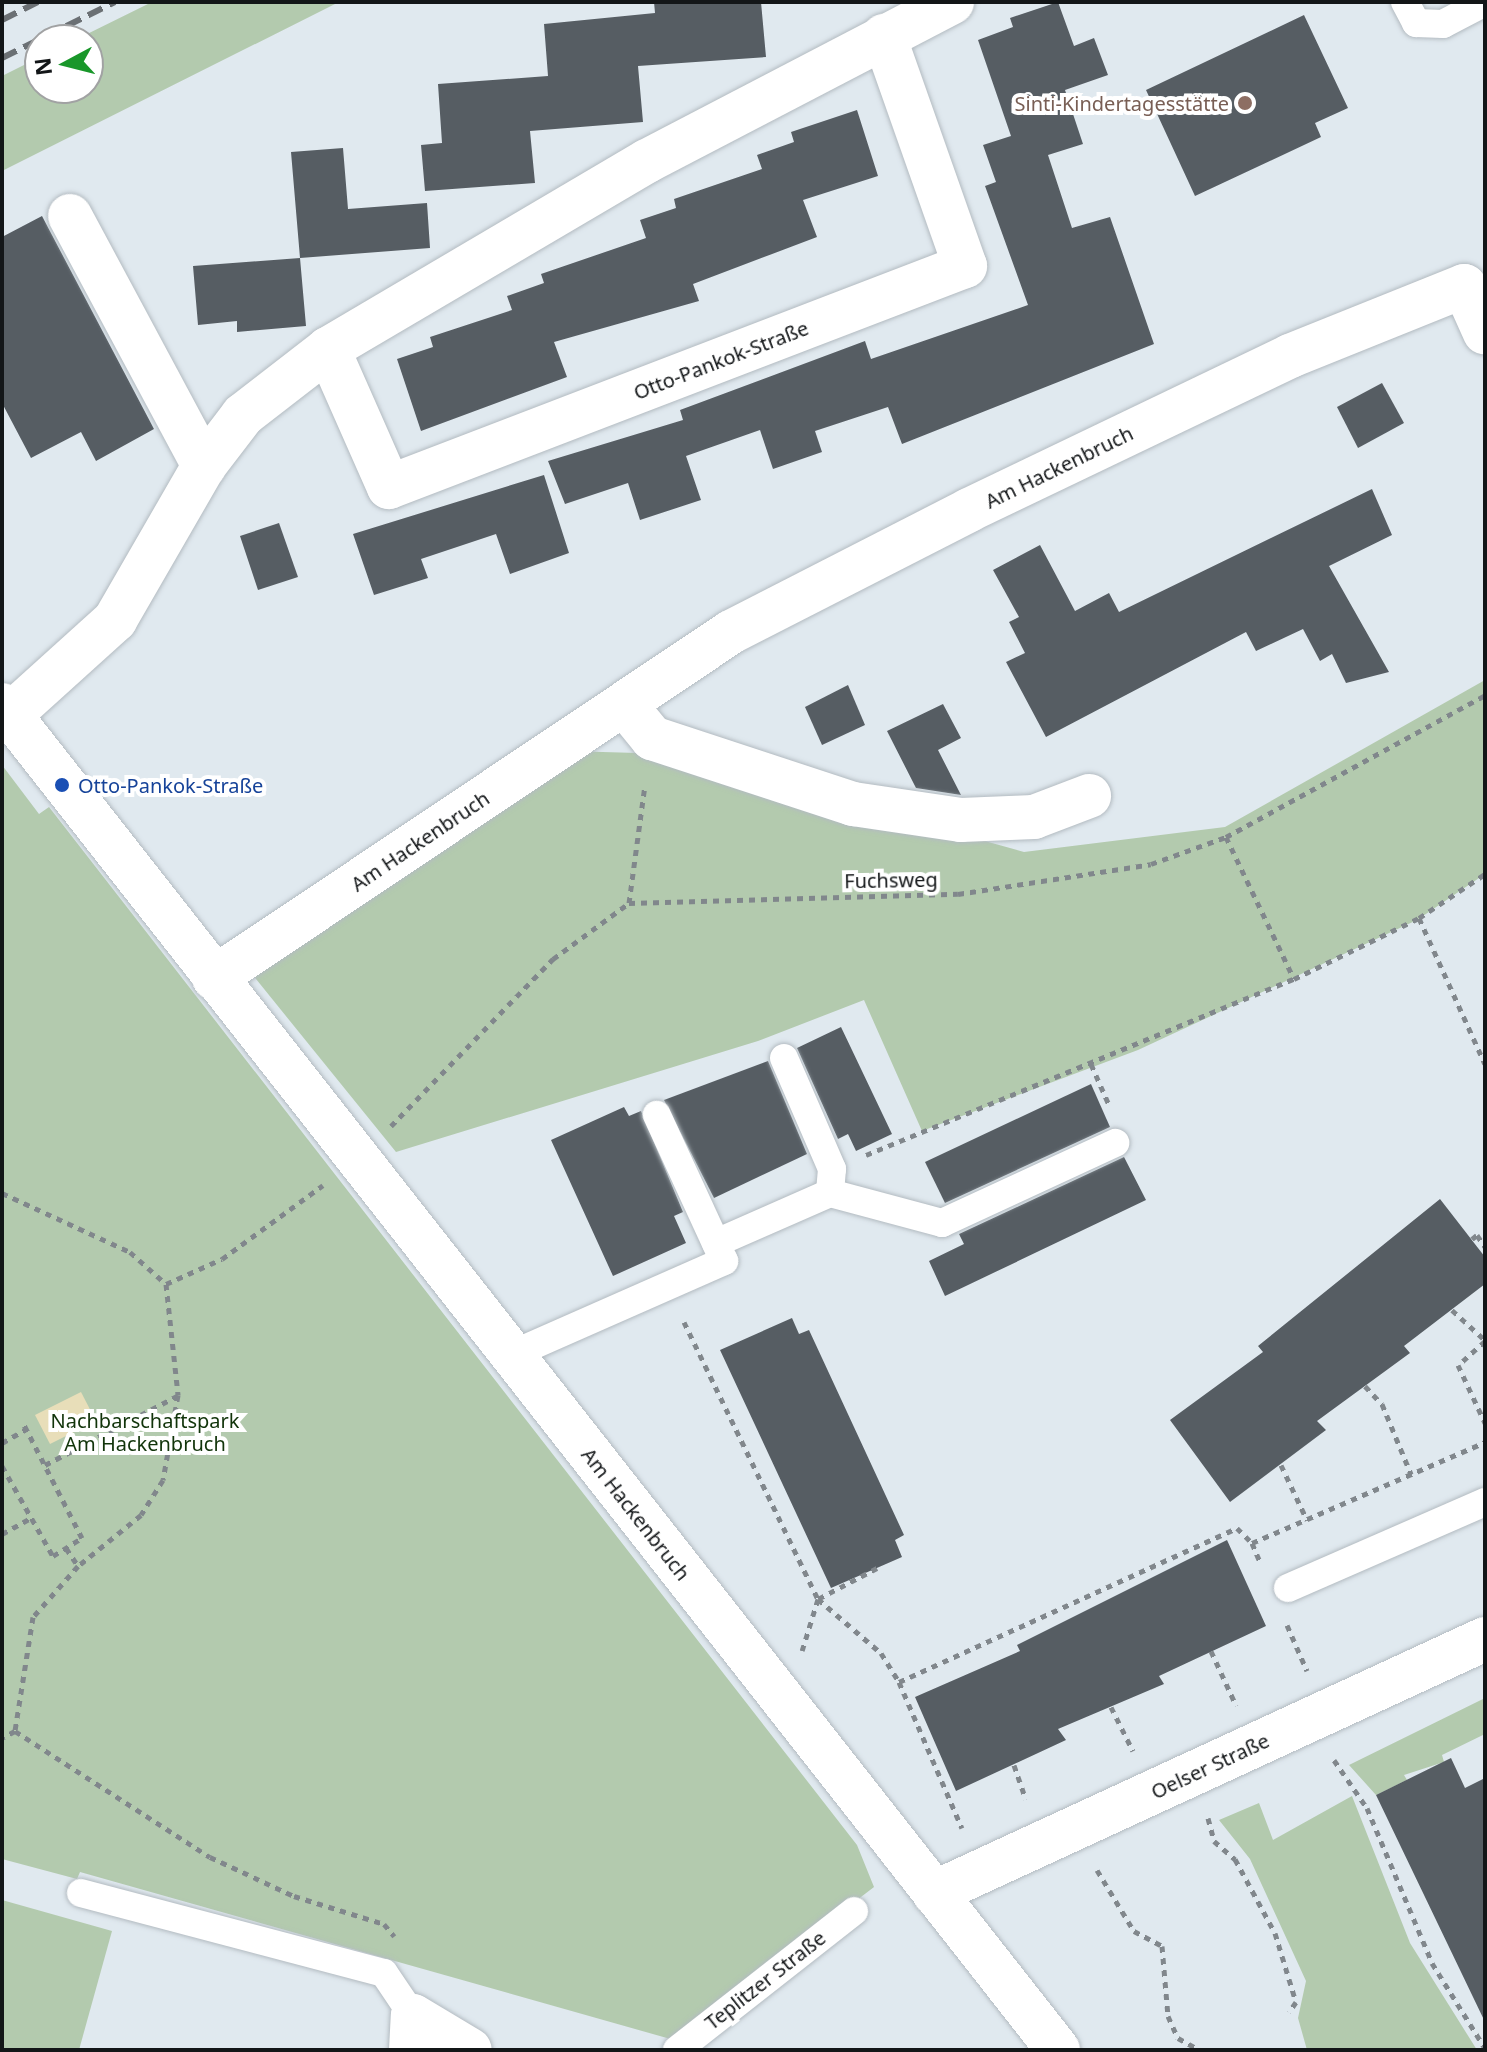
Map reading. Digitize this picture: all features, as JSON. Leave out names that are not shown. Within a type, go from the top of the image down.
[{"type":"street","points":[[6,710],[115,620],[204,466],[243,415],[328,349],[647,161],[952,2]]},
{"type":"street","name":"Otto-Pankok-Straße","points":[[328,349],[389,487],[965,266],[884,36]]},
{"type":"street","points":[[70,216],[204,466]]},
{"type":"street","name":"Am Hackenbruch","points":[[214,978],[731,632],[1290,356],[1464,286],[1485,333]]},
{"type":"street","points":[[625,705],[652,738],[853,804],[961,820],[1034,817],[1089,796]]},
{"type":"street","name":"Am Hackenbruch","points":[[6,710],[1058,2050]]},
{"type":"street","name":"Oelser Straße","points":[[934,1893],[1485,1639]]},
{"type":"street","points":[[412,2033],[470,2050]]},
{"type":"lane","points":[[1405,2],[1416,23],[1443,24],[1485,2]]},
{"type":"lane","points":[[784,1058],[831,1181],[931,1228],[1115,1143]]},
{"type":"lane","points":[[511,1355],[724,1261],[657,1115]]},
{"type":"lane","points":[[716,1243],[831,1181]]},
{"type":"lane","points":[[1284,1598],[1485,1502]]},
{"type":"lane","points":[[81,1893],[384,1973],[412,2033]]},
{"type":"lane","name":"Teplitzer Straße","points":[[677,2050],[854,1911]]},
{"type":"path","name":"Fuchsweg","points":[[629,903],[958,894],[1151,864],[1226,837],[1485,695]]},
{"type":"path","points":[[166,1284],[222,1259],[358,1161],[553,959],[629,903],[652,738]]},
{"type":"path","points":[[1226,837],[1294,979]]},
{"type":"path","points":[[831,1181],[1294,979],[1419,918],[1485,874]]},
{"type":"path","points":[[1419,918],[1485,1064]]},
{"type":"path","points":[[2,1193],[130,1252],[166,1284],[178,1395],[163,1480],[141,1515],[78,1566],[33,1617],[15,1731]]},
{"type":"path","points":[[1472,1239],[1477,1235],[1485,1247]]},
{"type":"path","points":[[667,1287],[818,1599],[881,1653],[899,1682],[963,1829]]},
{"type":"path","points":[[1452,1310],[1485,1341],[1458,1365],[1485,1423]]},
{"type":"path","points":[[1365,1386],[1382,1404],[1411,1474]]},
{"type":"path","points":[[45,1465],[178,1395]]},
{"type":"path","points":[[2,1466],[53,1556],[82,1538],[22,1421]]},
{"type":"path","points":[[2,1443],[26,1429]]},
{"type":"path","points":[[1252,1543],[1485,1442]]},
{"type":"path","points":[[1281,1465],[1307,1520]]},
{"type":"path","points":[[2,1534],[31,1518]]},
{"type":"path","points":[[899,1682],[1237,1528],[1252,1543],[1263,1569]]},
{"type":"path","points":[[66,1548],[78,1566]]},
{"type":"path","points":[[785,1705],[818,1599],[877,1568]]},
{"type":"path","points":[[1284,1598],[1311,1680]]},
{"type":"path","points":[[1211,1651],[1240,1713],[1227,1719]]},
{"type":"path","points":[[1111,1707],[1137,1759]]},
{"type":"path","points":[[2,1738],[15,1731]]},
{"type":"path","points":[[15,1731],[210,1857],[294,1896],[384,1924],[398,1940]]},
{"type":"path","points":[[1123,1764],[1150,1753]]},
{"type":"path","points":[[1331,1756],[1367,1808],[1419,1938],[1485,2048]]},
{"type":"path","points":[[1014,1765],[1027,1800]]},
{"type":"path","points":[[1014,1806],[1040,1794]]},
{"type":"path","points":[[1206,1810],[1214,1841],[1235,1859],[1275,1933],[1296,2002],[1289,2012]]},
{"type":"path","points":[[934,1893],[963,1829],[976,1823]]},
{"type":"path","points":[[1092,1858],[1114,1907],[1134,1931],[1162,1946],[1168,2016],[1178,2038],[1200,2050]]},
{"type":"green space","points":[[152,2],[339,2],[2,171],[2,76],[24,65],[24,104],[104,104],[104,26]]},
{"type":"green space","points":[[1485,680],[1485,874],[1417,920],[1138,1050],[922,1131],[864,1000],[758,1041],[396,1152],[243,963],[568,751],[672,754],[1024,852],[1225,827]]},
{"type":"green space","name":"Nachbarschaftspark Am Hackenbruch","points":[[2,765],[39,814],[49,807],[857,1845],[874,1887],[674,2040],[80,1872],[77,1879],[2,1859]]},
{"type":"green space","points":[[1485,1698],[1485,1734],[1442,1755],[1444,1762],[1404,1775],[1407,1780],[1376,1795],[1349,1765]]},
{"type":"green space","points":[[1352,1796],[1410,1943],[1477,2050],[1307,2050],[1298,2018],[1306,1981],[1250,1859],[1219,1820],[1259,1803],[1273,1840]]},
{"type":"green space","points":[[2,1900],[112,1931],[79,2050],[2,2050]]},
{"type":"sand","points":[[81,1392],[96,1421],[50,1444],[35,1415]]},
{"type":"building","points":[[654,2],[761,2],[766,57],[638,66],[643,122],[530,131],[535,183],[425,191],[421,145],[442,143],[438,84],[548,76],[544,24],[655,13]]},
{"type":"building","points":[[1058,2],[1074,46],[1094,38],[1108,75],[1065,90],[1083,144],[1048,155],[1072,228],[1110,217],[1154,344],[902,444],[888,407],[815,431],[822,452],[773,469],[760,430],[686,456],[701,500],[640,520],[628,483],[565,504],[548,461],[683,420],[680,410],[865,341],[871,359],[1028,305],[985,186],[996,182],[983,145],[1011,136],[978,40],[1013,27],[1010,18]]},
{"type":"building","points":[[1304,15],[1348,108],[1315,123],[1321,137],[1195,196],[1146,90]]},
{"type":"building","points":[[857,110],[878,176],[803,200],[817,237],[693,284],[699,301],[554,342],[567,377],[421,431],[397,359],[433,347],[430,337],[512,310],[507,296],[544,283],[541,274],[646,238],[640,220],[676,208],[674,199],[762,169],[757,155],[794,142],[791,132]]},
{"type":"building","points":[[343,148],[348,209],[427,203],[430,248],[300,258],[291,152]]},
{"type":"building","points":[[42,216],[154,429],[96,461],[81,432],[31,458],[2,403],[2,237]]},
{"type":"building","points":[[300,258],[306,326],[237,332],[237,321],[198,325],[193,266]]},
{"type":"building","points":[[1382,383],[1404,423],[1358,448],[1337,407]]},
{"type":"building","points":[[544,475],[569,553],[510,574],[496,534],[421,559],[428,578],[374,595],[353,534]]},
{"type":"building","points":[[1372,489],[1392,535],[1329,566],[1389,672],[1346,683],[1332,654],[1320,661],[1303,629],[1256,651],[1246,632],[1046,737],[1006,662],[1025,653],[1009,622],[1019,617],[993,570],[1040,545],[1075,611],[1109,593],[1119,612]]},
{"type":"building","points":[[279,523],[298,577],[258,590],[240,536]]},
{"type":"building","points":[[848,685],[865,725],[822,745],[805,707]]},
{"type":"building","points":[[943,704],[961,738],[938,750],[961,795],[916,788],[887,731]]},
{"type":"building","points":[[841,1027],[892,1134],[856,1151],[848,1134],[838,1139],[797,1048]]},
{"type":"building","points":[[768,1061],[807,1154],[714,1198],[664,1100]]},
{"type":"building","points":[[1091,1084],[1110,1127],[945,1203],[925,1162]]},
{"type":"building","points":[[624,1107],[629,1116],[641,1111],[683,1212],[674,1216],[686,1243],[613,1276],[551,1140]]},
{"type":"building","points":[[1124,1157],[1146,1200],[945,1296],[929,1261],[964,1244],[959,1234]]},
{"type":"building","points":[[1440,1199],[1485,1257],[1485,1284],[1404,1346],[1410,1353],[1317,1421],[1326,1430],[1230,1502],[1170,1420],[1263,1352],[1258,1346]]},
{"type":"building","points":[[792,1318],[799,1334],[809,1330],[904,1535],[895,1540],[902,1557],[831,1588],[720,1350]]},
{"type":"building","points":[[1227,1540],[1266,1626],[1159,1676],[1164,1684],[1058,1729],[1066,1740],[956,1791],[915,1697],[1020,1651],[1017,1645]]},
{"type":"building","points":[[1451,1758],[1465,1788],[1485,1778],[1485,2022],[1376,1795]]},
{"type":"railway","points":[[2,20],[38,2]]},
{"type":"railway","points":[[2,58],[115,2]]},
{"type":"place","name":"Sinti-Kindertagesstätte","points":[[1245,103]]},
{"type":"place","name":"Otto-Pankok-Straße","points":[[62,785]]}]
